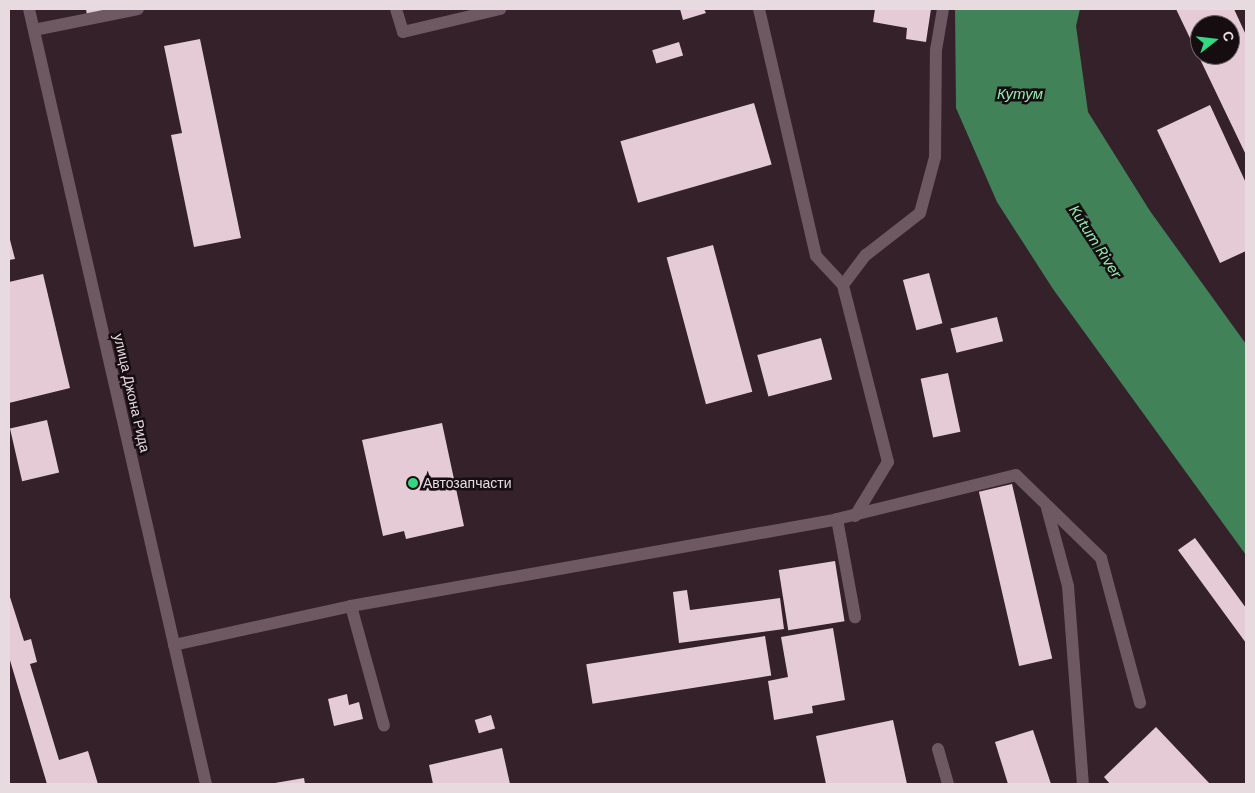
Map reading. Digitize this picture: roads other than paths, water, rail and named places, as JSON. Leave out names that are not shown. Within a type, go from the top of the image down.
[{"type":"street","name":"улица Джона Рида","points":[[30,9],[206,784]]},
{"type":"street","points":[[34,30],[138,9]]},
{"type":"street","points":[[396,9],[404,32],[500,9]]},
{"type":"street","points":[[759,9],[816,256],[843,285],[888,462],[855,516]]},
{"type":"street","points":[[843,285],[866,255],[920,213],[935,157],[936,50],[943,9]]},
{"type":"street","points":[[174,645],[351,606],[855,516],[1016,475],[1101,558],[1140,703]]},
{"type":"street","points":[[1048,508],[1068,586],[1084,784]]},
{"type":"street","points":[[837,519],[855,617]]},
{"type":"street","points":[[351,606],[384,726]]},
{"type":"street","points":[[938,749],[948,784]]},
{"type":"water","name":"Кутум","points":[[955,9],[1080,9],[1076,26],[1088,112],[1150,211],[1246,344],[1246,555],[1053,289],[997,202],[956,108]]},
{"type":"place","name":"Автозапчасти","points":[[413,483]]},
{"type":"water label","name":"Kutum River","points":[[1095,242]]}]
